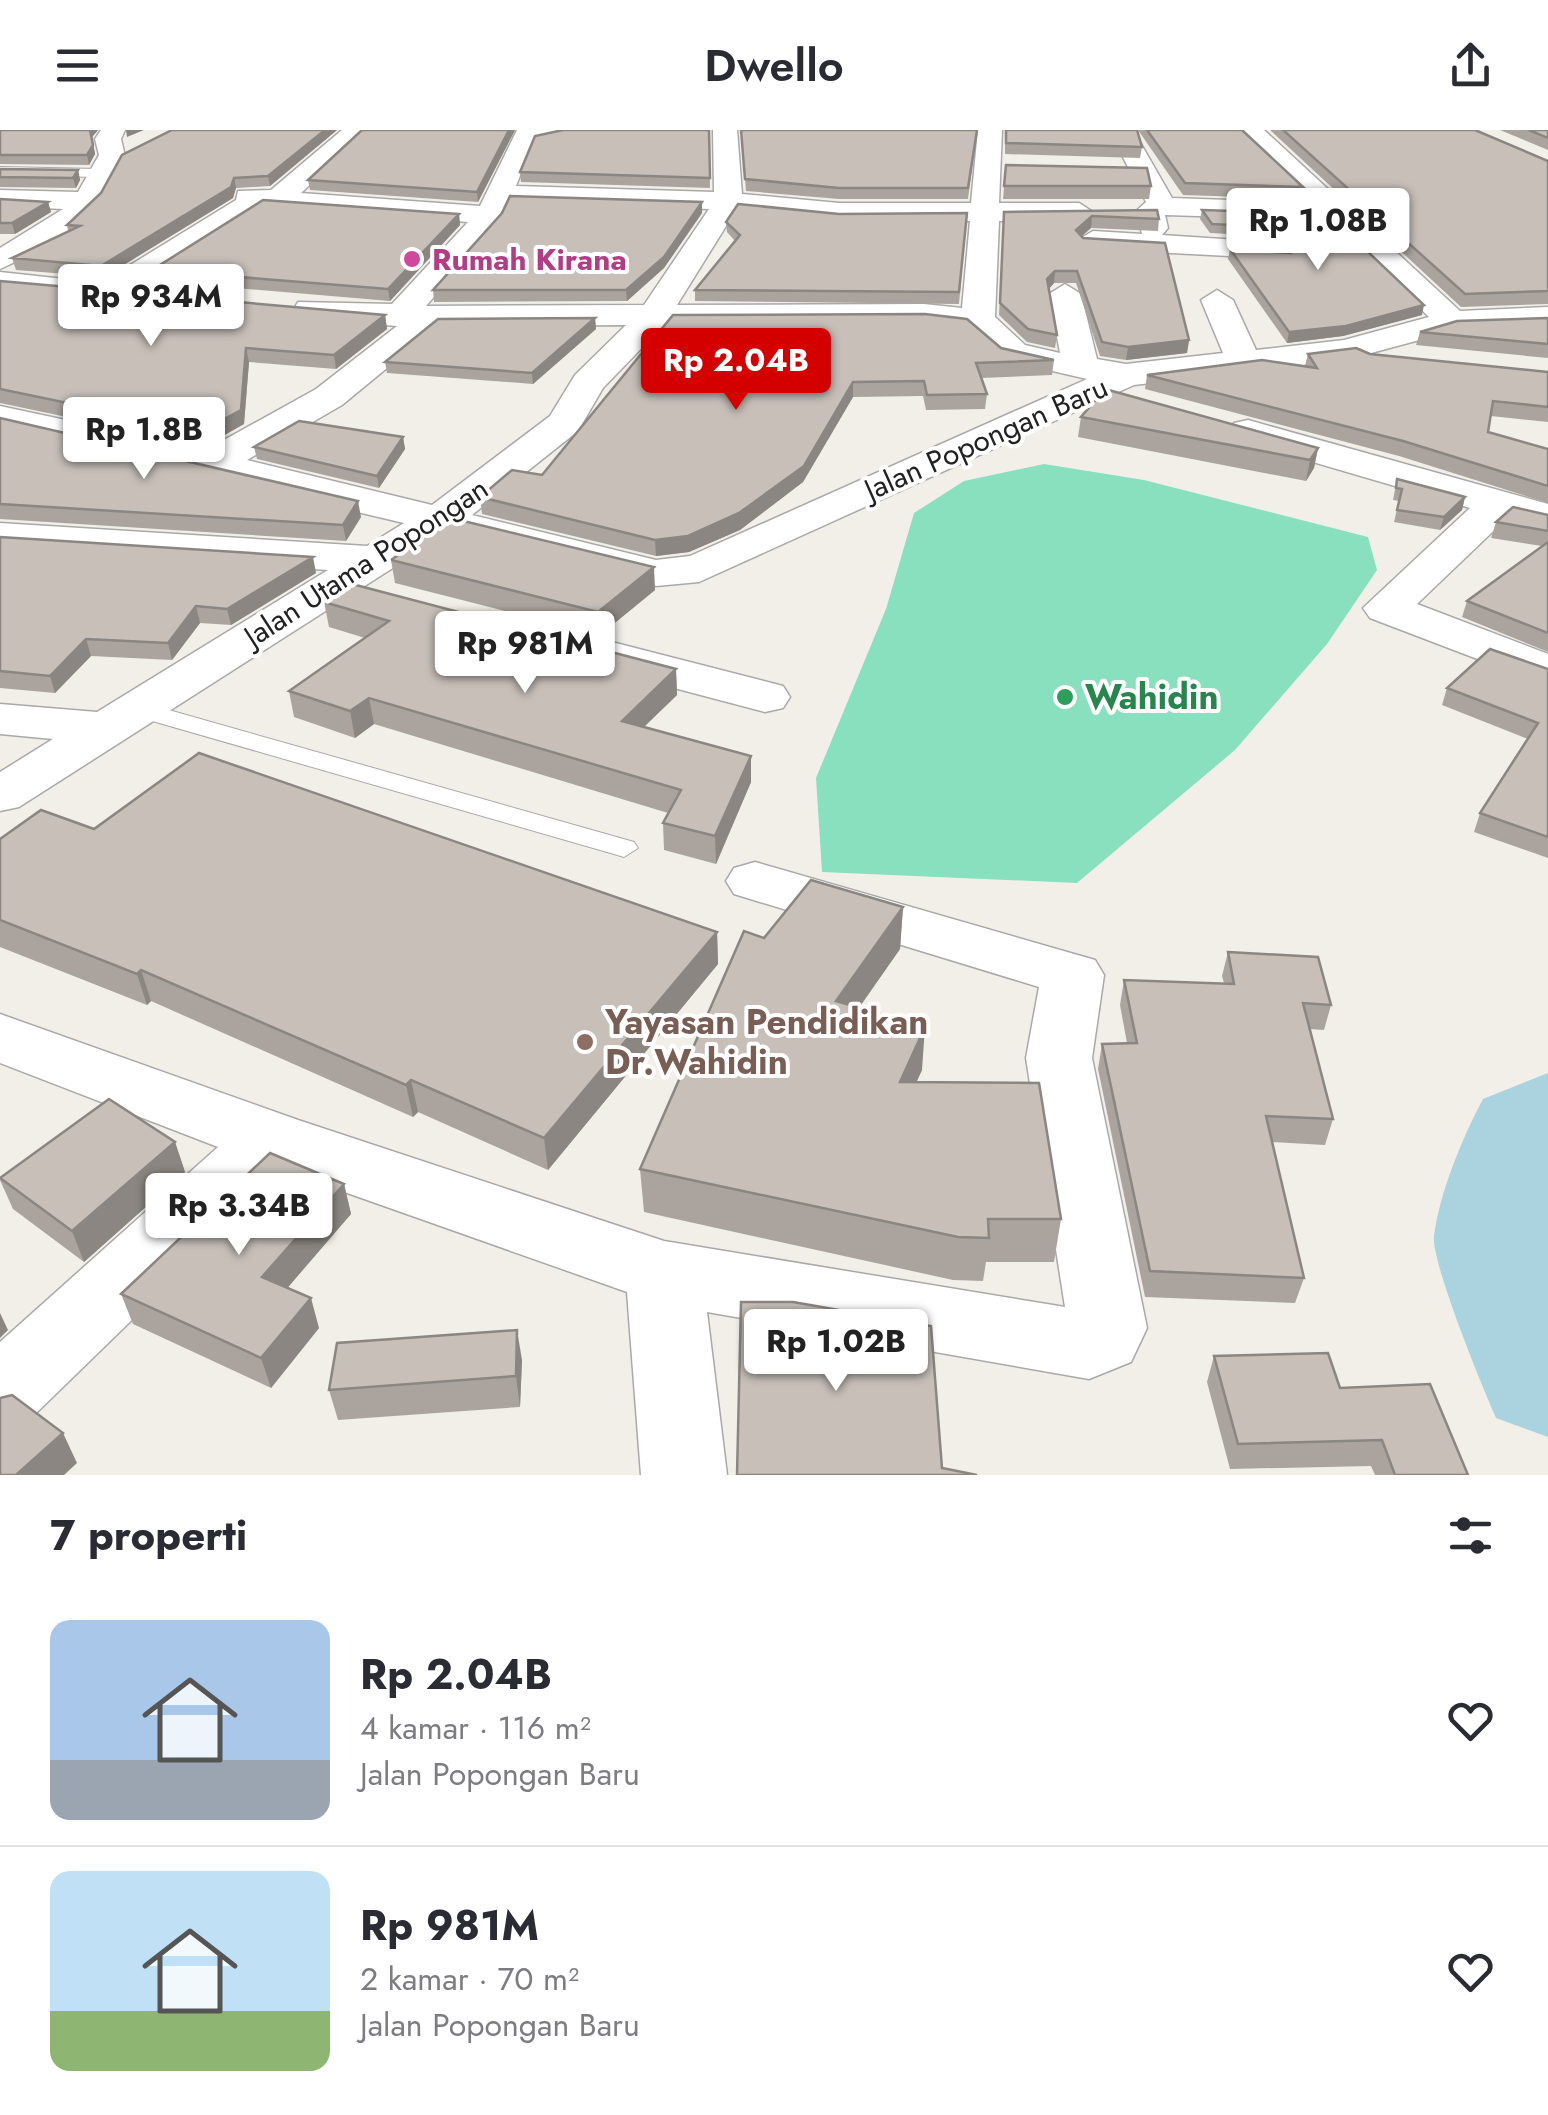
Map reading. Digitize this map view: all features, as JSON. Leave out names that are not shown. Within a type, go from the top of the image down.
[{"type":"street","points":[[110,292],[261,198],[358,130]]},
{"type":"street","points":[[212,463],[329,397],[415,316],[496,205],[523,136],[558,130]]},
{"type":"street","points":[[725,130],[728,201]]},
{"type":"street","points":[[978,320],[986,222],[998,166],[990,130]]},
{"type":"street","points":[[1121,130],[1144,170],[1156,208],[1156,244]]},
{"type":"street","points":[[1214,130],[1249,130],[1452,321]]},
{"type":"street","points":[[0,198],[103,165],[144,143]]},
{"type":"street","points":[[0,260],[36,242],[103,165]]},
{"type":"street","points":[[1105,169],[1144,170]]},
{"type":"street","points":[[261,198],[496,205],[728,201],[986,222],[1156,244],[1289,250]]},
{"type":"street","name":"Jalan Utama Popongan","points":[[0,795],[335,585],[383,579],[439,520],[565,423],[588,383],[652,318],[728,201]]},
{"type":"street","points":[[986,222],[1156,208],[1336,212]]},
{"type":"street","points":[[0,240],[36,242]]},
{"type":"street","points":[[0,281],[166,297]]},
{"type":"street","points":[[1066,294],[1068,321],[1101,378]]},
{"type":"street","points":[[1217,300],[1244,360]]},
{"type":"street","points":[[280,307],[415,316],[652,318],[847,311],[978,320],[1013,352],[1101,378],[1187,415],[1548,517]]},
{"type":"street","name":"Jalan Popongan Baru","points":[[0,417],[212,463],[656,573],[700,569],[1001,429],[1101,378],[1345,350],[1452,321],[1548,317]]},
{"type":"street","points":[[1345,350],[1432,362]]},
{"type":"street","points":[[0,499],[198,512]]},
{"type":"street","points":[[1499,503],[1386,608],[1548,671]]},
{"type":"street","points":[[0,536],[383,579]]},
{"type":"street","points":[[559,643],[765,697]]},
{"type":"street","points":[[0,719],[121,719]]},
{"type":"street","points":[[10,1055],[664,1273],[1089,1344],[1103,1338],[1108,1328],[1059,1058],[1073,975],[756,882]]},
{"type":"street","points":[[0,1394],[272,1140]]},
{"type":"street","points":[[664,1273],[684,1475]]},
{"type":"lane","points":[[0,171],[103,165]]},
{"type":"lane","points":[[121,719],[624,848]]},
{"type":"green space","name":"Wahidin","points":[[1044,464],[1144,480],[1368,537],[1377,570],[1327,644],[1235,750],[1077,883],[822,872],[816,778],[886,609],[914,513],[964,481]]},
{"type":"building","points":[[0,130],[90,130],[93,145],[87,155],[0,155]]},
{"type":"building","points":[[172,130],[325,130],[268,176],[234,178],[231,187],[101,266],[12,258],[80,226],[67,225],[101,193],[122,155]]},
{"type":"building","points":[[362,130],[509,130],[477,192],[308,180]]},
{"type":"building","points":[[563,130],[709,130],[710,178],[520,172],[535,136]]},
{"type":"building","points":[[741,130],[977,130],[968,188],[839,188],[745,179]]},
{"type":"building","points":[[1006,130],[1137,130],[1142,147],[1006,143]]},
{"type":"building","points":[[1147,130],[1242,130],[1303,187],[1185,183]]},
{"type":"building","points":[[1283,130],[1475,130],[1548,161],[1548,291],[1465,294]]},
{"type":"building","points":[[1529,130],[1548,130],[1548,138]]},
{"type":"building","points":[[1006,165],[1147,168],[1151,186],[1004,186]]},
{"type":"building","points":[[0,169],[78,170],[73,178],[0,177]]},
{"type":"building","points":[[510,196],[702,202],[664,257],[626,290],[433,290],[502,213]]},
{"type":"building","points":[[0,199],[48,202],[12,223],[0,223]]},
{"type":"building","points":[[263,200],[459,214],[388,289],[152,270]]},
{"type":"building","points":[[738,204],[839,214],[967,213],[959,292],[695,290],[740,235],[726,222]]},
{"type":"building","points":[[1157,210],[1159,219],[1092,216],[1076,230],[1083,238],[1165,243],[1189,340],[1128,347],[1102,342],[1077,271],[1055,271],[1047,279],[1057,335],[1028,329],[1000,303],[1004,212]]},
{"type":"building","points":[[1202,210],[1328,214],[1424,305],[1346,326],[1289,332],[1230,249],[1291,253],[1309,239],[1291,228],[1212,224]]},
{"type":"building","points":[[0,281],[385,315],[334,355],[246,348],[241,410],[202,431],[0,389]]},
{"type":"building","points":[[925,314],[967,319],[1001,348],[1054,360],[976,363],[987,394],[927,395],[924,381],[853,382],[804,466],[739,513],[688,536],[655,540],[480,497],[512,470],[542,475],[673,315]]},
{"type":"building","points":[[595,318],[532,373],[385,362],[438,319]]},
{"type":"building","points":[[1548,318],[1548,344],[1420,332],[1457,321]]},
{"type":"building","points":[[1356,348],[1370,354],[1548,372],[1548,407],[1493,401],[1488,432],[1548,449],[1548,486],[1403,441],[1147,375],[1262,360],[1317,368],[1308,354]]},
{"type":"building","points":[[1105,389],[1318,448],[1310,460],[1081,417]]},
{"type":"building","points":[[0,418],[358,501],[343,525],[0,504]]},
{"type":"building","points":[[299,421],[403,437],[377,476],[254,447]]},
{"type":"building","points":[[1397,479],[1465,497],[1444,517],[1397,510],[1402,489],[1396,488]]},
{"type":"building","points":[[1513,507],[1548,515],[1548,531],[1496,522]]},
{"type":"building","points":[[451,518],[654,567],[598,612],[391,560]]},
{"type":"building","points":[[0,537],[313,557],[227,609],[196,606],[168,643],[86,639],[50,676],[0,671]]},
{"type":"building","points":[[1548,542],[1548,633],[1467,601]]},
{"type":"building","points":[[352,584],[676,669],[622,721],[751,756],[715,836],[663,823],[681,790],[369,698],[350,711],[289,691],[389,621],[324,602]]},
{"type":"building","points":[[1490,649],[1548,669],[1548,837],[1480,813],[1538,723],[1447,688]]},
{"type":"building","points":[[199,753],[717,932],[544,1138],[411,1080],[406,1085],[141,970],[137,974],[0,920],[0,839],[41,810],[94,829]]},
{"type":"building","points":[[811,880],[903,907],[836,1001],[925,1027],[900,1082],[1039,1083],[1061,1219],[988,1219],[989,1238],[958,1237],[640,1169],[744,931],[764,938]]},
{"type":"building","points":[[1228,952],[1318,957],[1331,1005],[1303,1003],[1333,1119],[1266,1116],[1304,1278],[1150,1271],[1102,1044],[1137,1043],[1124,980],[1234,984]]},
{"type":"building","points":[[109,1099],[175,1142],[72,1231],[0,1178]]},
{"type":"building","points":[[270,1153],[344,1184],[262,1277],[311,1298],[261,1358],[121,1294]]},
{"type":"building","points":[[741,1302],[793,1302],[931,1326],[942,1468],[977,1475],[737,1475]]},
{"type":"building","points":[[517,1330],[516,1376],[329,1390],[337,1343]]},
{"type":"building","points":[[1328,1353],[1340,1388],[1430,1384],[1468,1475],[1395,1475],[1382,1440],[1238,1444],[1214,1356]]},
{"type":"building","points":[[12,1395],[63,1433],[16,1475],[0,1475],[0,1398]]},
{"type":"waterway","points":[[1548,1121],[1528,1133],[1501,1239],[1548,1372]]},
{"type":"place","name":"Rumah Kirana","points":[[412,259]]},
{"type":"place","name":"Wahidin","points":[[1065,697]]},
{"type":"place","name":"Yayasan Pendidikan Dr.Wahidin","points":[[585,1042]]}]
